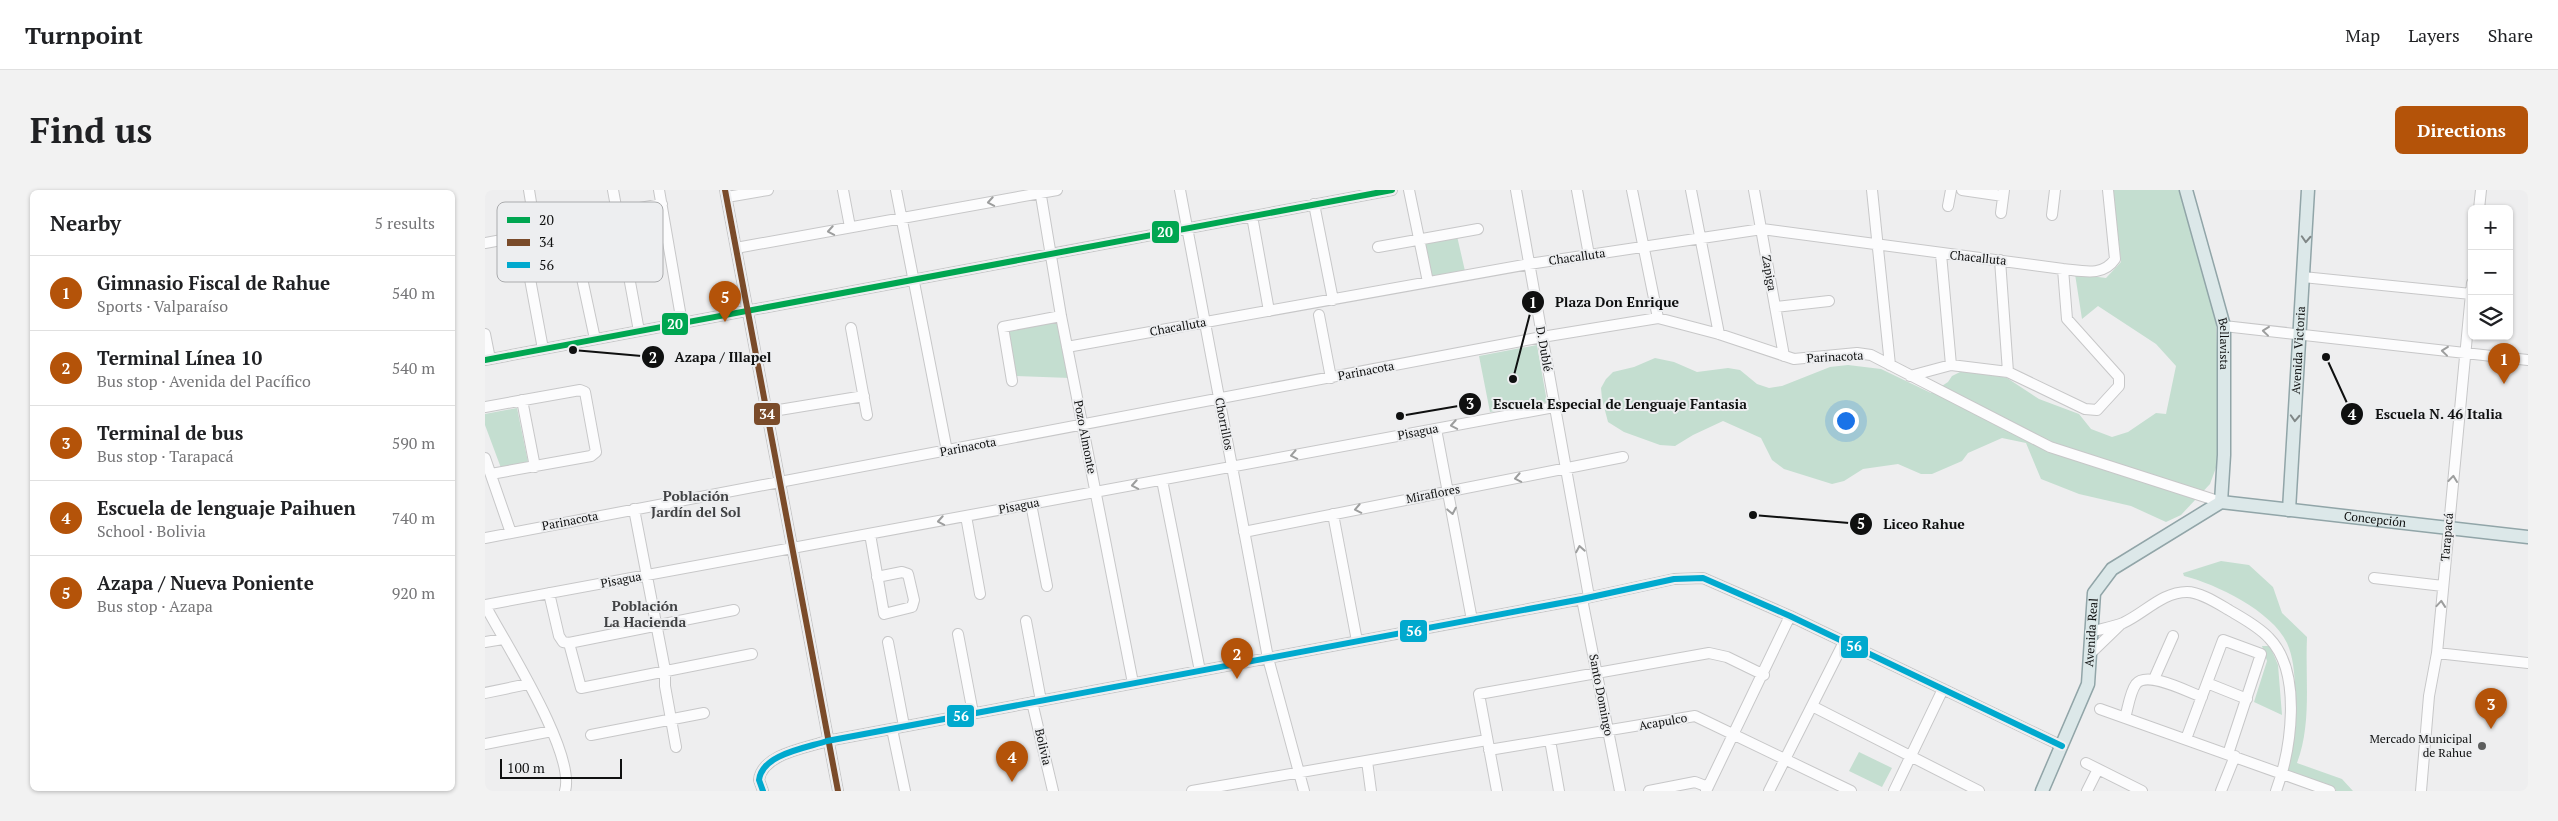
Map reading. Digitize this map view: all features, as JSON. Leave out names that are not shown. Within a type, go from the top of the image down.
[{"type":"main road","name":"Bellavista","points":[[2186,190],[2224,326],[2225,455],[2221,502]]},
{"type":"main road","name":"Avenida Victoria","points":[[2289,510],[2309,190]]},
{"type":"main road","name":"Concepción","points":[[2221,502],[2528,537]]},
{"type":"main road","name":"Avenida Real","points":[[2042,791],[2088,684],[2093,593],[2112,569],[2221,502]]},
{"type":"street","points":[[768,190],[726,194],[837,791]]},
{"type":"street","points":[[843,190],[850,227]]},
{"type":"street","points":[[896,190],[947,451]]},
{"type":"street","points":[[736,248],[1057,190]]},
{"type":"street","name":"Chorrillos","points":[[1180,190],[1268,658],[1301,772],[1304,791]]},
{"type":"street","points":[[485,334],[487,359],[1392,190]]},
{"type":"street","points":[[1409,190],[1428,282]]},
{"type":"street","name":"D. Dublé","points":[[1516,190],[1566,468],[1585,598]]},
{"type":"street","points":[[1577,190],[1589,255]]},
{"type":"street","points":[[1632,190],[1658,318]]},
{"type":"street","points":[[1691,190],[1719,334]]},
{"type":"street","name":"Zapiga","points":[[1754,190],[1783,356]]},
{"type":"street","points":[[1872,190],[1871,195],[1890,365]]},
{"type":"street","points":[[1948,206],[1951,190]]},
{"type":"street","points":[[1962,190],[2004,193],[2001,213]]},
{"type":"street","points":[[2052,215],[2055,190]]},
{"type":"street","name":"Chacalluta","points":[[1067,347],[1529,264],[1762,229],[1941,254],[2089,272],[2101,271],[2110,266],[2115,259],[2108,190]]},
{"type":"street","points":[[2479,205],[2481,190]]},
{"type":"street","name":"Pozo Almonte","points":[[1040,192],[1061,316],[1133,683]]},
{"type":"street","points":[[1314,204],[1333,300]]},
{"type":"street","points":[[663,215],[682,323]]},
{"type":"street","points":[[1252,216],[1269,311]]},
{"type":"street","points":[[1378,247],[1478,229]]},
{"type":"street","points":[[1941,254],[1951,365]]},
{"type":"street","points":[[2000,260],[2007,372]]},
{"type":"street","points":[[1910,376],[1951,365],[2007,372],[2091,410],[2097,410],[2119,386],[2119,377],[2067,319],[2063,269]]},
{"type":"street","points":[[2303,277],[2468,294]]},
{"type":"street","points":[[531,282],[543,349]]},
{"type":"street","points":[[583,282],[595,339]]},
{"type":"street","points":[[630,282],[639,331]]},
{"type":"street","name":"Tarapacá","points":[[2421,791],[2429,696],[2437,653],[2471,295]]},
{"type":"street","points":[[1775,307],[1829,301]]},
{"type":"street","points":[[1319,315],[1331,378]]},
{"type":"street","points":[[1012,381],[1003,327],[1061,316]]},
{"type":"street","name":"Parinacota","points":[[485,538],[1542,337],[1658,318],[1719,334],[1794,359],[1857,353],[1878,357],[1910,376],[2050,447],[2221,502]]},
{"type":"street","points":[[2224,326],[2528,360]]},
{"type":"street","points":[[851,328],[867,415]]},
{"type":"street","points":[[485,407],[580,390],[585,392],[596,452],[591,456],[491,474]]},
{"type":"street","points":[[767,412],[864,396]]},
{"type":"street","points":[[522,400],[535,467]]},
{"type":"street","name":"Pisagua","points":[[485,605],[1554,407]]},
{"type":"street","points":[[1436,429],[1472,620]]},
{"type":"street","name":"Miraflores","points":[[1244,532],[1623,457]]},
{"type":"street","points":[[485,458],[511,533]]},
{"type":"street","points":[[1162,480],[1200,671]]},
{"type":"street","points":[[1031,504],[1047,586]]},
{"type":"street","points":[[635,509],[665,670],[665,686],[676,747]]},
{"type":"street","points":[[1333,514],[1357,641]]},
{"type":"street","points":[[966,516],[981,594]]},
{"type":"street","points":[[870,534],[877,577],[884,614],[912,607],[914,600],[907,574],[902,572],[877,577]]},
{"type":"street","points":[[763,791],[759,780],[765,766],[776,758],[827,741],[1472,620],[1674,579],[1703,578],[1790,616],[2062,746]]},
{"type":"street","points":[[2375,578],[2443,586]]},
{"type":"street","points":[[2090,654],[2123,623],[2170,594],[2189,592],[2210,600],[2245,619],[2270,638],[2284,661],[2289,687],[2291,721],[2283,773],[2276,791]]},
{"type":"street","points":[[549,593],[559,636],[563,642],[569,643],[734,610]]},
{"type":"street","name":"Santo Domingo","points":[[1585,598],[1620,791]]},
{"type":"street","points":[[485,605],[552,731],[567,772],[565,791]]},
{"type":"street","points":[[1649,791],[1695,782],[1707,789],[1764,675],[1790,616]]},
{"type":"street","name":"Bolivia","points":[[1026,621],[1036,702],[1053,791]]},
{"type":"street","points":[[2090,632],[2123,623]]},
{"type":"street","points":[[958,634],[973,713]]},
{"type":"street","points":[[2154,679],[2173,636]]},
{"type":"street","points":[[485,642],[503,639]]},
{"type":"street","points":[[2186,739],[2223,640],[2261,654],[2221,791]]},
{"type":"street","points":[[888,642],[904,726]]},
{"type":"street","points":[[1769,791],[1843,642]]},
{"type":"street","points":[[569,643],[581,688],[752,654]]},
{"type":"street","points":[[1497,791],[1479,694],[1598,675],[1709,653],[1721,655],[1764,675]]},
{"type":"street","points":[[2437,653],[2528,663]]},
{"type":"street","points":[[2125,718],[2136,685],[2143,679],[2154,679],[2201,697]]},
{"type":"street","points":[[2207,683],[2247,699]]},
{"type":"street","points":[[485,693],[528,684]]},
{"type":"street","points":[[1894,791],[1943,690]]},
{"type":"street","points":[[1812,706],[1911,756],[1962,787],[1979,791]]},
{"type":"street","points":[[2100,709],[2331,791]]},
{"type":"street","points":[[591,735],[704,713]]},
{"type":"street","name":"Acapulco","points":[[1192,791],[1236,787],[1301,772],[1367,760],[1488,745],[1550,740],[1695,716],[1785,759],[1838,788],[1851,791]]},
{"type":"street","points":[[892,728],[905,791]]},
{"type":"street","points":[[485,744],[552,731]]},
{"type":"street","points":[[1550,740],[1559,791]]},
{"type":"street","points":[[1367,760],[1371,791]]},
{"type":"street","points":[[2086,762],[2129,788],[2142,791]]},
{"type":"street","points":[[2087,791],[2098,768]]},
{"type":"green space","points":[[2113,190],[2181,190],[2211,287],[2216,324],[2221,454],[2210,484],[2181,515],[2166,522],[2131,506],[2079,494],[2041,479],[2026,443],[2002,438],[1968,453],[1962,461],[1932,474],[1921,474],[1898,464],[1863,469],[1844,481],[1832,484],[1784,469],[1772,460],[1761,438],[1723,421],[1675,446],[1660,445],[1624,432],[1608,422],[1601,388],[1606,379],[1613,372],[1634,367],[1655,358],[1674,362],[1697,372],[1728,368],[1740,370],[1757,384],[1769,388],[1782,386],[1830,367],[1848,365],[1881,369],[1931,393],[1948,382],[1952,376],[1966,369],[2007,378],[2039,399],[2079,414],[2091,429],[2112,437],[2128,432],[2156,413],[2166,414],[2176,366],[2156,344],[2098,306],[2082,319],[2075,274],[2106,278],[2121,262]]},
{"type":"green space","points":[[1457,236],[1465,271],[1430,277],[1423,242]]},
{"type":"green space","points":[[1059,321],[1070,378],[1016,376],[1009,330]]},
{"type":"green space","points":[[1537,345],[1547,402],[1490,412],[1479,356]]},
{"type":"green space","points":[[517,408],[528,462],[501,468],[485,425],[485,414]]},
{"type":"green space","points":[[2221,561],[2249,565],[2273,587],[2282,613],[2307,637],[2305,732],[2297,763],[2342,779],[2353,791],[2336,791],[2336,789],[2286,771],[2293,724],[2295,689],[2292,657],[2287,643],[2280,631],[2256,610],[2227,592],[2184,576],[2183,573]]},
{"type":"green space","points":[[2262,646],[2270,646],[2278,665],[2282,715],[2254,702],[2267,661]]},
{"type":"green space","points":[[1859,752],[1892,768],[1882,787],[1849,771]]},
{"type":"transit line","name":"34","points":[[725,190],[838,791]]},
{"type":"transit line","name":"20","points":[[485,360],[1392,190]]},
{"type":"transit line","name":"56","points":[[763,791],[759,780],[762,771],[768,764],[786,753],[827,741],[1582,599],[1674,579],[1703,578],[1790,616],[2062,746]]},
{"type":"place","name":"Azapa / Nueva Poniente","points":[[725,322]]},
{"type":"place","name":"Azapa / Illapel","points":[[573,350]]},
{"type":"place","name":"Escuela N. 46 Italia","points":[[2326,357]]},
{"type":"place","name":"Plaza Don Enrique","points":[[1513,379]]},
{"type":"place","name":"Gimnasio Fiscal de Rahue","points":[[2504,384]]},
{"type":"place","name":"Escuela Especial de Lenguaje Fantasia","points":[[1400,416]]},
{"type":"place","name":"Liceo Rahue","points":[[1753,515]]},
{"type":"place","name":"Terminal Línea 10","points":[[1237,679]]},
{"type":"place","name":"Terminal de bus","points":[[2491,729]]},
{"type":"place","name":"Mercado Municipal de Rahue","points":[[2482,746]]},
{"type":"place","name":"Escuela de lenguaje Paihuen","points":[[1012,782]]},
{"type":"district","name":"Población Jardín del Sol","points":[[696,504]]},
{"type":"district","name":"Población La Hacienda","points":[[645,614]]}]
